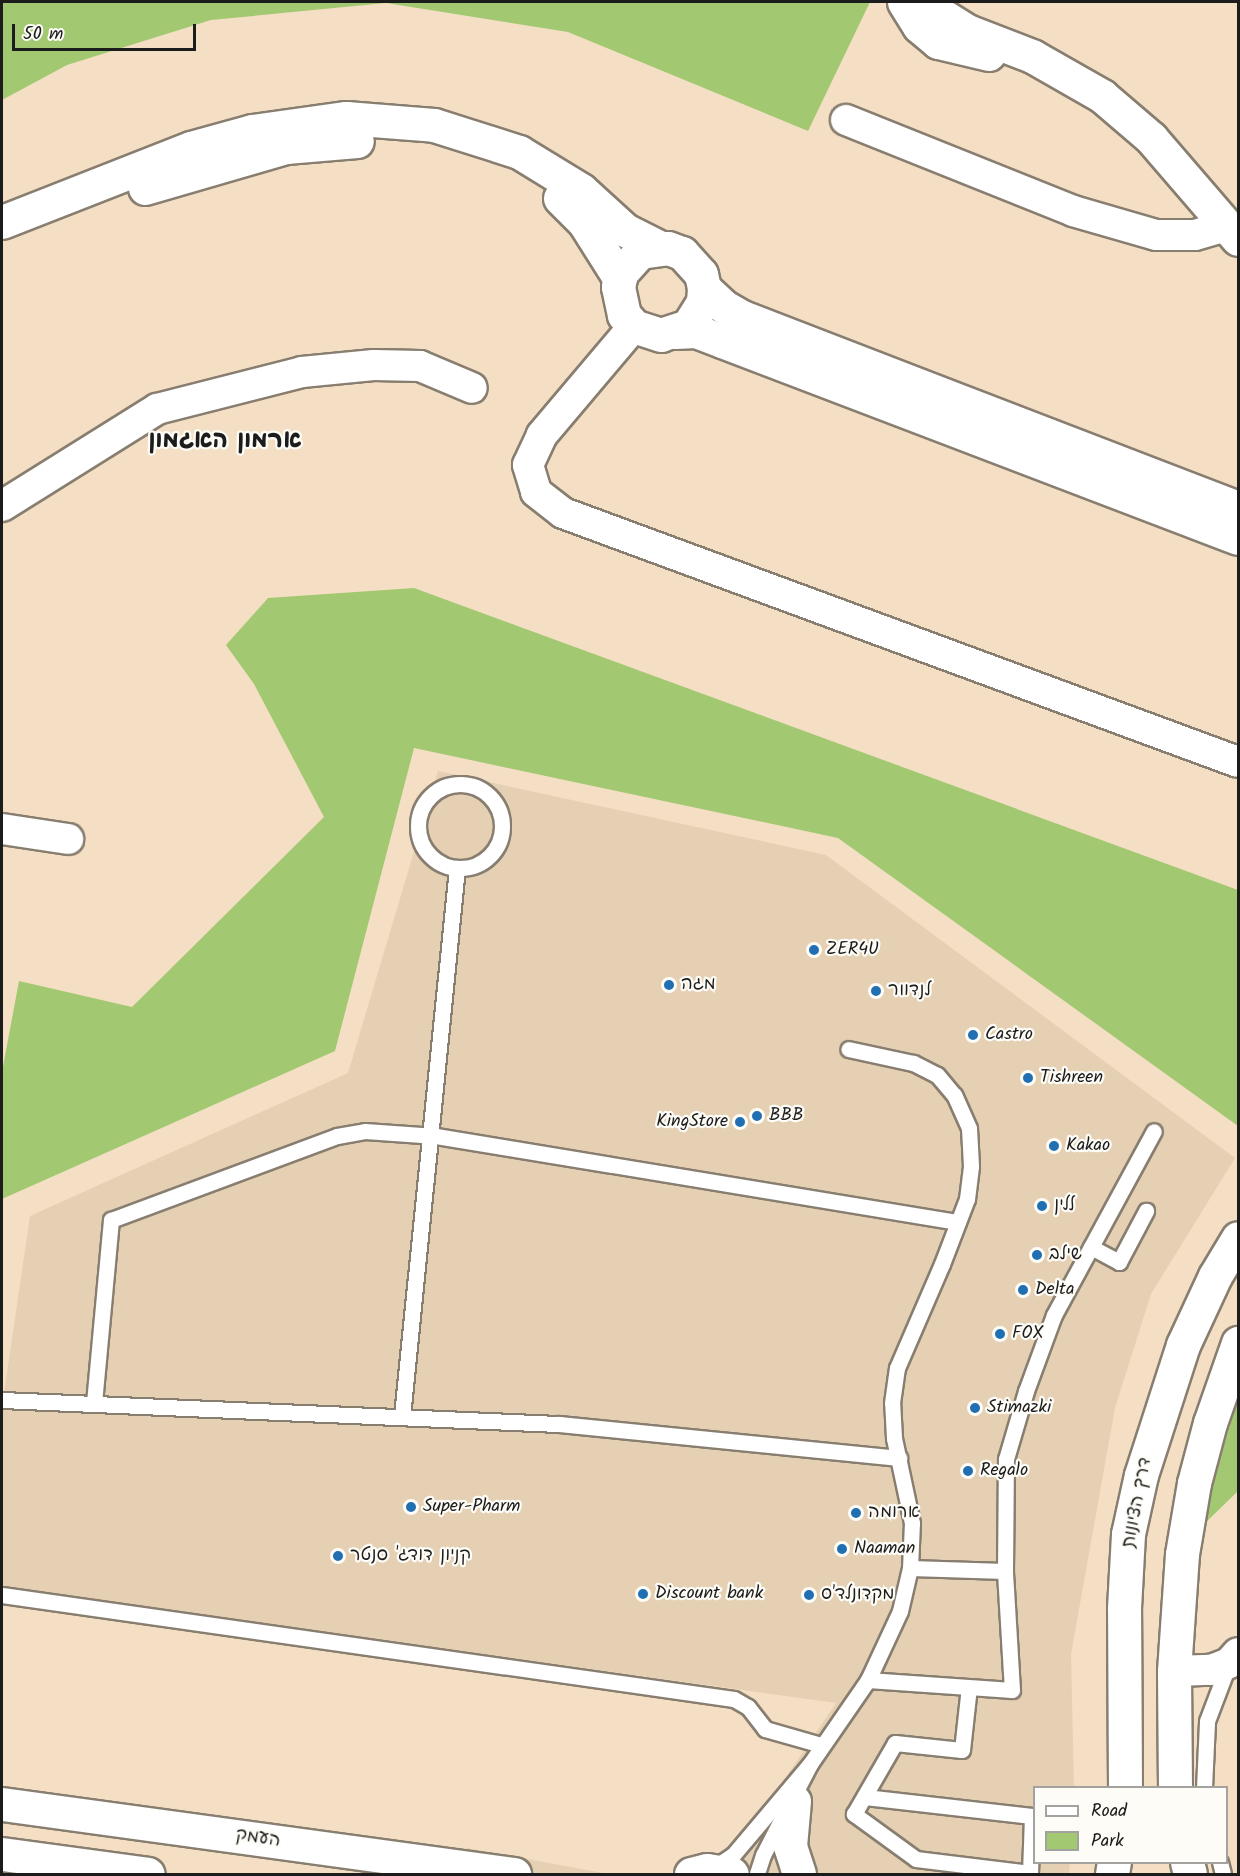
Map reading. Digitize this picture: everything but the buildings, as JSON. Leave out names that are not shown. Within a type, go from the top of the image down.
[{"type":"main road","points":[[904,2],[919,26],[938,42],[962,51],[1032,56]]},
{"type":"main road","points":[[932,2],[940,14],[967,31],[1032,56],[1102,96],[1151,138],[1233,233]]},
{"type":"main road","points":[[2,222],[191,148],[252,131],[346,118],[434,125],[519,152],[581,190],[625,230],[661,248],[682,253],[693,262],[704,288],[723,306],[742,317],[1239,508]]},
{"type":"main road","points":[[2,246],[96,205],[227,162],[286,147],[336,141],[385,141],[472,158],[547,189],[584,222],[620,279]]},
{"type":"main road","points":[[661,248],[640,252],[629,261],[620,279],[619,302],[634,326],[661,335],[696,332],[722,341],[1239,538]]},
{"type":"main road","points":[[675,332],[697,315],[704,288]]},
{"type":"main road","name":"דרך הציונות","points":[[1125,1786],[1124,1608],[1128,1534],[1140,1475],[1183,1345],[1215,1276],[1239,1238]]},
{"type":"main road","points":[[1175,1786],[1174,1671],[1182,1554],[1194,1483],[1210,1423],[1239,1343]]},
{"type":"main road","points":[[794,1801],[790,1846],[799,1875]]},
{"type":"main road","name":"העמק","points":[[2,1804],[514,1875]]},
{"type":"main road","points":[[2,1854],[148,1875]]},
{"type":"street","points":[[846,120],[1073,211],[1156,235],[1233,233]]},
{"type":"street","points":[[634,326],[542,435],[528,465],[536,492],[563,513],[1239,762]]},
{"type":"street","points":[[2,506],[157,409],[302,372],[374,365],[420,366],[472,388]]},
{"type":"street","points":[[2,829],[68,839]]},
{"type":"street","points":[[1174,1671],[1211,1670],[1234,1658]]},
{"type":"lane","points":[[465,784],[479,788],[496,804],[502,832],[498,846],[485,860],[458,868],[443,864],[427,852],[418,825],[426,801],[437,791],[465,784]]},
{"type":"lane","points":[[402,1416],[458,868]]},
{"type":"lane","points":[[757,1875],[763,1855],[794,1801],[810,1764],[868,1680],[900,1611],[910,1568],[912,1523],[899,1458],[892,1403],[897,1368],[958,1222],[966,1199],[971,1166],[969,1128],[954,1095],[937,1075],[914,1063],[848,1050]]},
{"type":"lane","points":[[94,1403],[111,1220],[337,1136],[365,1131],[430,1136],[958,1222]]},
{"type":"lane","points":[[868,1680],[1012,1690],[1005,1572],[1005,1459],[1054,1315],[1154,1131]]},
{"type":"lane","points":[[1091,1247],[1119,1262],[1146,1211]]},
{"type":"lane","points":[[2,1400],[559,1424],[899,1458]]},
{"type":"lane","points":[[910,1568],[1005,1572]]},
{"type":"lane","points":[[2,1595],[734,1699],[748,1707],[765,1729],[821,1745]]},
{"type":"lane","points":[[1204,1786],[1207,1721],[1234,1658]]},
{"type":"lane","points":[[865,1797],[1032,1816],[1030,1873],[916,1859],[854,1814],[895,1743],[962,1750],[969,1687]]},
{"type":"lane","points":[[710,1873],[733,1855],[810,1764]]},
{"type":"shaded area","points":[[438,771],[826,855],[1235,1158],[1151,1294],[1115,1408],[1071,1654],[1074,1786],[1033,1786],[1033,1864],[1070,1864],[1069,1874],[710,1874],[761,1814],[836,1703],[2,1587],[2,1407],[30,1216],[348,1073]]},
{"type":"shaded area","points":[[467,1848],[609,1874],[464,1874]]},
{"type":"green space","points":[[2,2],[870,2],[808,131],[568,32],[386,3],[211,20],[67,65],[2,100]]},
{"type":"green space","points":[[414,588],[1238,890],[1238,1126],[838,838],[414,748],[335,1051],[2,1199],[2,1072],[19,981],[132,1007],[324,817],[254,684],[226,645],[268,598]]},
{"type":"green space","points":[[1238,1399],[1238,1491],[1198,1530],[1204,1510]]},
{"type":"place","name":"ZER4U","points":[[814,950]]},
{"type":"place","name":"מגה","points":[[669,985]]},
{"type":"place","name":"לנדוור","points":[[876,991]]},
{"type":"place","name":"Castro","points":[[973,1035]]},
{"type":"place","name":"Tishreen","points":[[1028,1078]]},
{"type":"place","name":"BBB","points":[[757,1116]]},
{"type":"place","name":"KingStore","points":[[740,1122]]},
{"type":"place","name":"Kakao","points":[[1054,1146]]},
{"type":"place","name":"ללין","points":[[1042,1206]]},
{"type":"place","name":"שילב","points":[[1037,1255]]},
{"type":"place","name":"Delta","points":[[1023,1290]]},
{"type":"place","name":"FOX","points":[[1000,1334]]},
{"type":"place","name":"Stimazki","points":[[975,1408]]},
{"type":"place","name":"Regalo","points":[[968,1471]]},
{"type":"place","name":"Super-Pharm","points":[[411,1507]]},
{"type":"place","name":"ארומה","points":[[856,1513]]},
{"type":"place","name":"Naaman","points":[[842,1549]]},
{"type":"place","name":"קניון דודג' סנטר","points":[[338,1556]]},
{"type":"place","name":"Discount bank","points":[[643,1594]]},
{"type":"place","name":"מקדונלד'ס","points":[[809,1595]]},
{"type":"district","name":"ארמון האגמון","points":[[225,441]]}]
